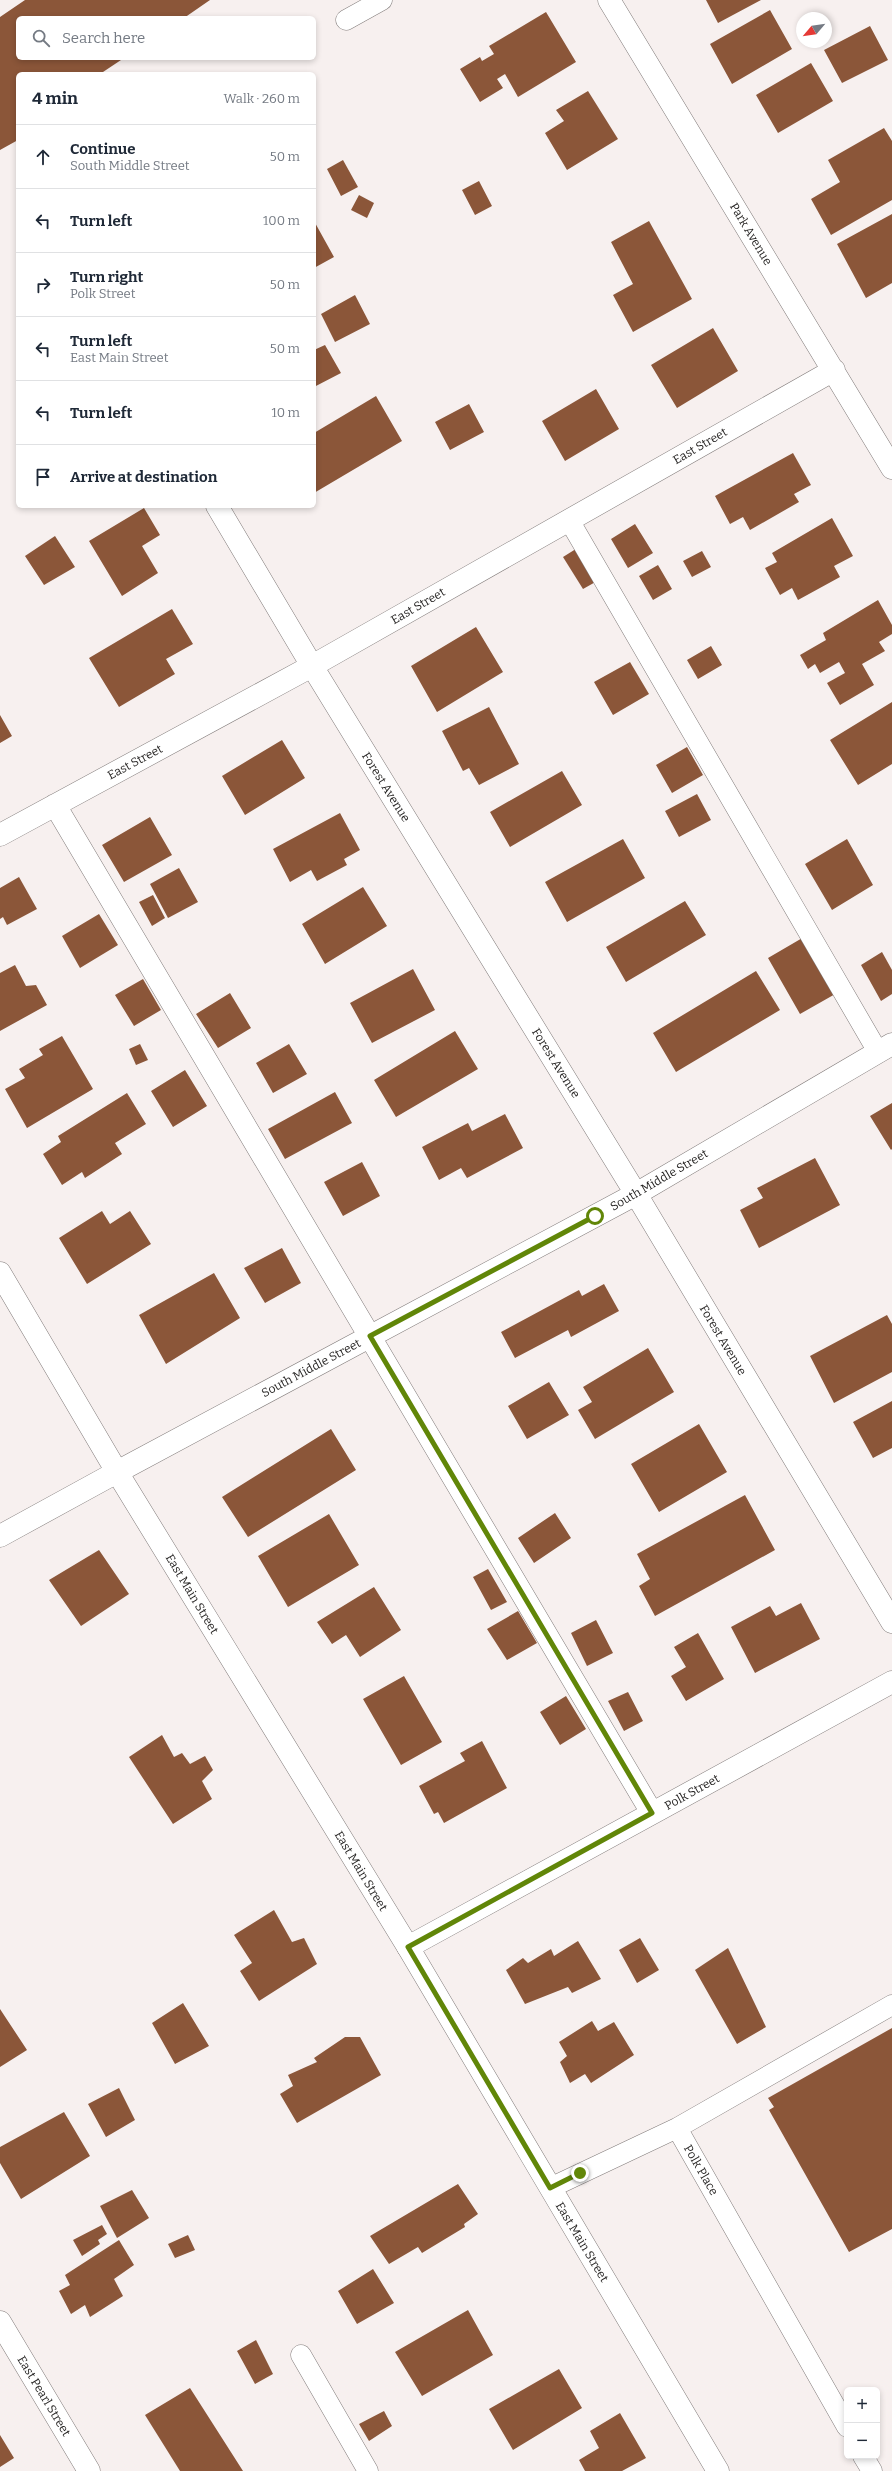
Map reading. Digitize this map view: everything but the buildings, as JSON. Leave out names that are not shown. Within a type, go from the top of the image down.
[{"type":"street","name":"Park Avenue","points":[[609,0],[892,468]]},
{"type":"street","name":"East Street","points":[[0,835],[312,666],[834,370]]},
{"type":"street","name":"Forest Avenue","points":[[218,508],[312,666],[636,1194],[892,1622]]},
{"type":"street","points":[[55,805],[652,1813]]},
{"type":"street","name":"South Middle Street","points":[[0,1536],[636,1194],[885,1048]]},
{"type":"street","name":"East Main Street","points":[[0,1273],[117,1472],[408,1947],[718,2471]]},
{"type":"street","name":"Polk Street","points":[[408,1947],[892,1682]]},
{"type":"street","name":"East Pearl Street","points":[[0,2322],[89,2471]]},
{"type":"lane","points":[[346,20],[382,0]]},
{"type":"lane","points":[[569,520],[885,1048]]},
{"type":"lane","points":[[550,2188],[677,2128],[892,2005]]},
{"type":"lane","name":"Polk Place","points":[[677,2128],[845,2423]]},
{"type":"lane","points":[[301,2355],[368,2471]]},
{"type":"lane","points":[[866,2459],[872,2471]]},
{"type":"route","points":[[580,2173],[550,2188],[408,1947],[652,1813],[370,1336],[595,1216]]}]
